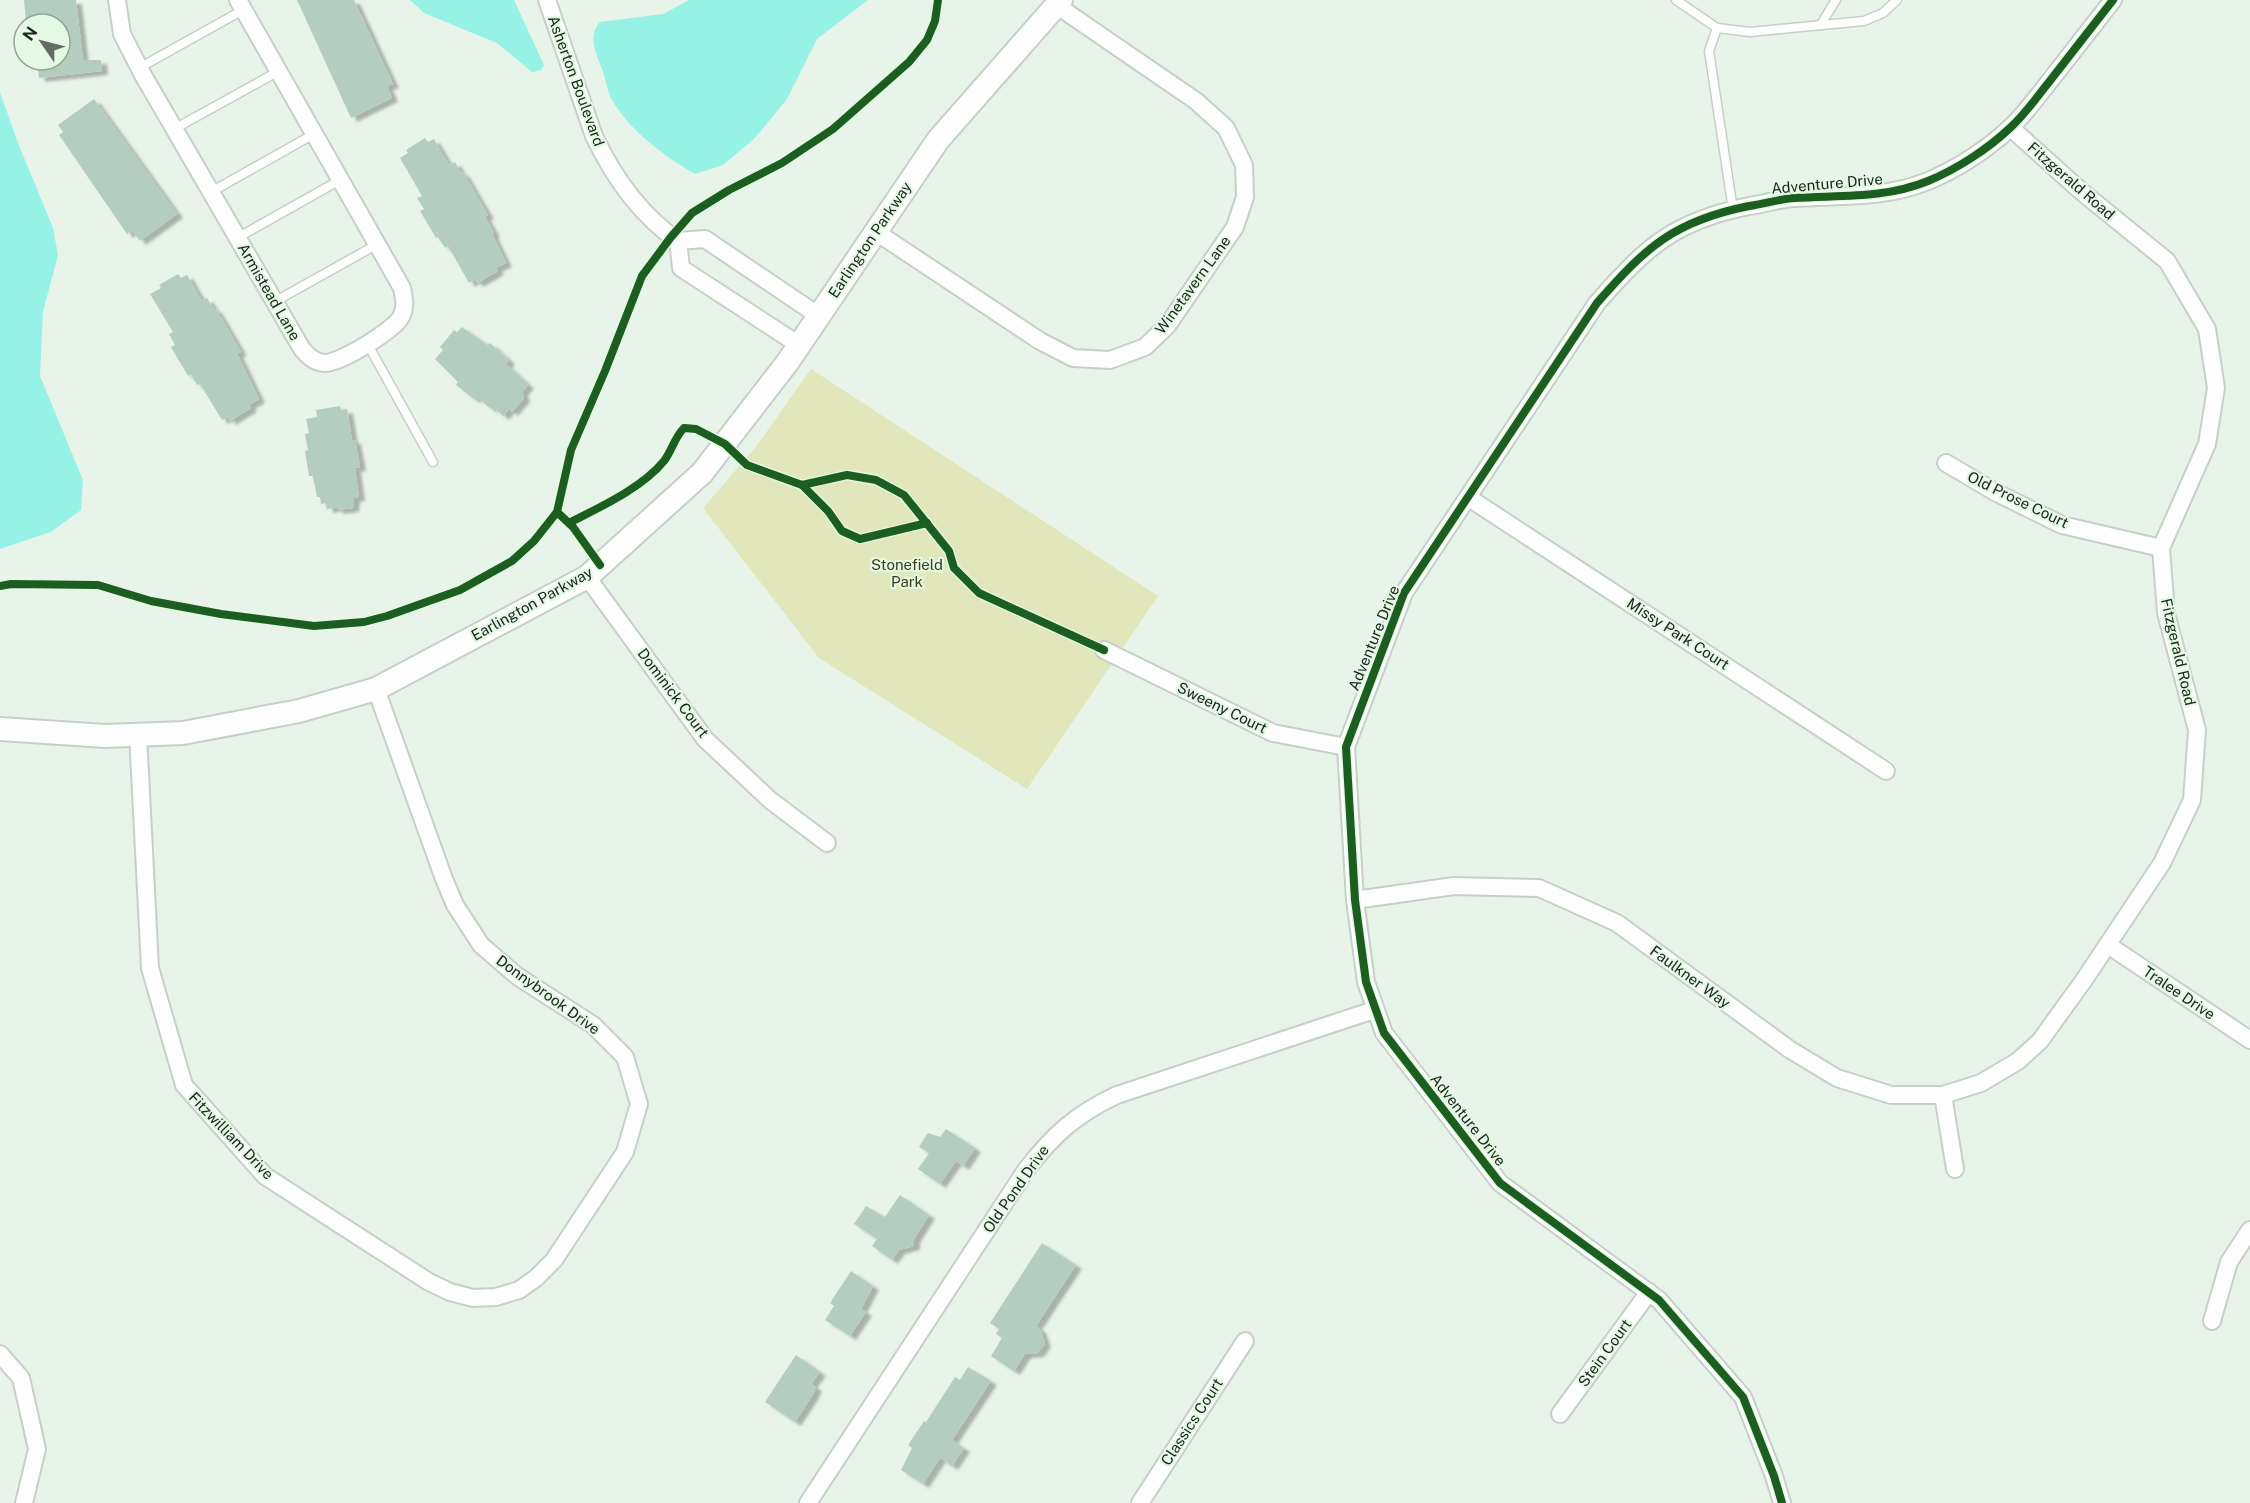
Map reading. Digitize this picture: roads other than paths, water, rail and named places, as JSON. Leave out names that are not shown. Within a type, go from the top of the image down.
[{"type":"street","name":"Armistead Lane","points":[[117,0],[122,34],[139,68],[302,349],[310,358],[322,363],[335,362],[391,329],[402,318],[406,303],[402,288],[241,5]]},
{"type":"street","name":"Asherton Boulevard","points":[[547,0],[594,136],[604,157],[627,192],[649,218],[678,241]]},
{"type":"street","name":"Adventure Drive","points":[[1782,1503],[1774,1476],[1743,1397],[1659,1300],[1500,1183],[1384,1033],[1366,982],[1355,900],[1347,747],[1404,593],[1597,303],[1623,273],[1652,246],[1683,226],[1718,213],[1791,198],[1861,197],[1903,189],[1950,171],[2011,128],[2113,0]]},
{"type":"street","name":"Earlington Parkway","points":[[0,729],[105,736],[183,733],[299,711],[376,689],[587,577],[702,473],[800,345],[938,140],[1058,2]]},
{"type":"street","name":"Winetavern Lane","points":[[876,231],[1040,341],[1073,358],[1110,360],[1145,347],[1167,326],[1235,226],[1245,196],[1244,165],[1226,128],[1196,101],[1058,2]]},
{"type":"street","name":"Fitzgerald Road","points":[[1943,1095],[1982,1083],[2025,1054],[2040,1041],[2059,1017],[2162,863],[2192,800],[2197,730],[2166,613],[2161,548],[2207,444],[2216,388],[2207,329],[2167,261],[2082,192],[2011,128]]},
{"type":"street","points":[[800,345],[681,268],[678,241],[705,239],[819,316]]},
{"type":"street","name":"Old Prose Court","points":[[1946,463],[1995,492],[2062,525],[2161,548]]},
{"type":"street","name":"Missy Park Court","points":[[1469,498],[1886,771]]},
{"type":"street","name":"Dominick Court","points":[[587,577],[705,739],[770,800],[827,843]]},
{"type":"street","name":"Sweeny Court","points":[[1104,650],[1273,733],[1347,747]]},
{"type":"street","name":"Donnybrook Drive","points":[[376,689],[455,905],[481,945],[517,976],[593,1025],[625,1057],[639,1104],[625,1152],[554,1260],[536,1278],[519,1290],[496,1297]]},
{"type":"street","name":"Fitzwilliam Drive","points":[[138,734],[150,968],[184,1085],[265,1176],[429,1282],[450,1292],[473,1298],[496,1297]]},
{"type":"street","name":"Faulkner Way","points":[[1355,900],[1454,886],[1539,888],[1617,923],[1789,1049],[1837,1078],[1891,1095],[1943,1095]]},
{"type":"street","name":"Tralee Drive","points":[[2108,945],[2250,1040]]},
{"type":"street","name":"Old Pond Drive","points":[[808,1503],[1026,1170],[1044,1147],[1066,1125],[1090,1108],[1117,1095],[1374,1010]]},
{"type":"street","points":[[1943,1095],[1955,1169]]},
{"type":"street","points":[[2212,1321],[2229,1262],[2250,1230]]},
{"type":"street","name":"Stein Court","points":[[1560,1414],[1649,1292]]},
{"type":"street","name":"Classics Court","points":[[1140,1503],[1245,1341]]},
{"type":"street","points":[[0,1354],[21,1378],[38,1449],[24,1503]]},
{"type":"lane","points":[[1676,0],[1717,28],[1750,32],[1864,21],[1883,13],[1897,0]]},
{"type":"lane","points":[[1821,24],[1836,0]]},
{"type":"lane","points":[[139,68],[241,5]]},
{"type":"lane","points":[[1717,28],[1709,51],[1733,210]]},
{"type":"lane","points":[[174,129],[279,71]]},
{"type":"lane","points":[[211,192],[314,134]]},
{"type":"lane","points":[[237,238],[340,180]]},
{"type":"lane","points":[[274,302],[376,245]]},
{"type":"lane","points":[[367,343],[433,462]]},
{"type":"water","points":[[410,0],[514,0],[544,65],[541,70],[532,72],[497,43],[424,13]]},
{"type":"water","points":[[689,0],[868,0],[817,39],[787,99],[755,138],[723,165],[695,174],[672,160],[628,122],[609,93],[593,39],[600,22],[663,14]]},
{"type":"water","points":[[0,92],[53,228],[58,255],[43,312],[40,376],[83,480],[81,510],[51,532],[0,549]]},
{"type":"park label","name":"Stonefield Park","points":[[907,574]]}]
